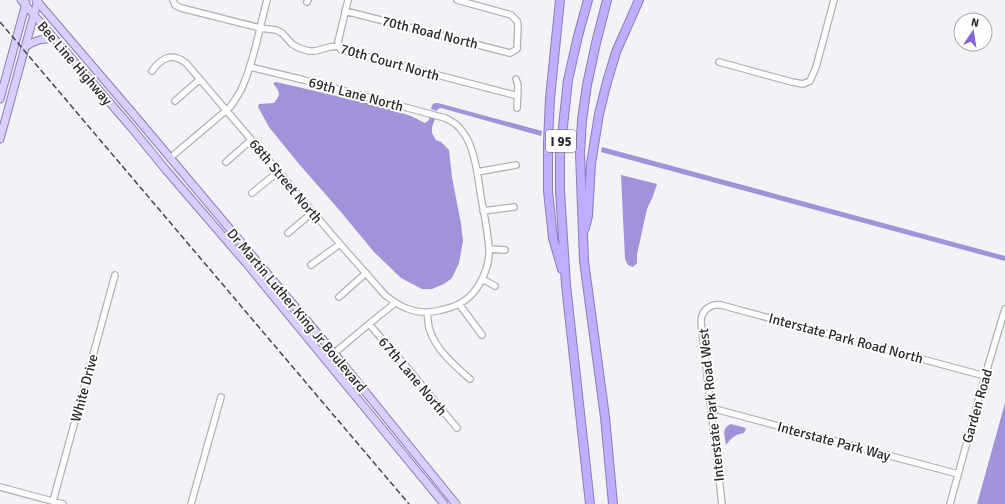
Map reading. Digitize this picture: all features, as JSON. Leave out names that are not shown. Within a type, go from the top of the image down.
[{"type":"highway","points":[[560,0],[550,98],[548,191],[553,238],[566,285]]},
{"type":"highway","name":"I 95","points":[[588,0],[568,80],[560,156],[560,191],[566,285],[590,504]]},
{"type":"highway","name":"I 95","points":[[607,0],[587,85],[582,120],[580,153],[584,261],[604,410],[613,504]]},
{"type":"highway","points":[[583,233],[588,216],[591,164],[602,101],[616,52],[639,0]]},
{"type":"main road","points":[[1,134],[37,1]]},
{"type":"main road","name":"Bee Line Highway","points":[[37,1],[136,117]]},
{"type":"main road","points":[[0,99],[24,2]]},
{"type":"main road","name":"Bee Line Highway","points":[[24,2],[130,126]]},
{"type":"main road","points":[[25,47],[32,42],[54,38]]},
{"type":"main road","name":"Dr Martin Luther King Jr Boulevard","points":[[136,117],[334,353],[456,504]]},
{"type":"main road","name":"Dr Martin Luther King Jr Boulevard","points":[[130,126],[246,263],[444,504]]},
{"type":"street","points":[[170,158],[226,110],[239,94],[250,67],[267,0]]},
{"type":"street","points":[[338,46],[348,0]]},
{"type":"street","name":"70th Road North","points":[[346,11],[510,53],[517,49],[518,25],[514,17],[457,0]]},
{"type":"street","points":[[719,62],[792,82],[803,84],[810,81],[816,67],[834,0]]},
{"type":"street","name":"70th Court North","points":[[174,2],[181,8],[260,28],[276,30],[282,33],[292,44],[299,48],[315,51],[330,46],[338,46],[341,50],[518,96]]},
{"type":"street","name":"68th Street North","points":[[152,71],[159,62],[171,57],[178,58],[186,63],[385,295],[395,303],[414,311],[427,312]]},
{"type":"street","name":"69th Lane North","points":[[250,67],[448,120],[459,127],[466,137],[469,143],[476,172]]},
{"type":"street","points":[[175,102],[200,79]]},
{"type":"street","points":[[516,79],[518,86],[517,108]]},
{"type":"street","points":[[226,162],[251,140]]},
{"type":"street","points":[[470,379],[448,358],[435,341],[429,326],[427,312],[446,309],[459,304],[471,295],[482,279],[488,263],[489,249],[476,172],[516,165]]},
{"type":"street","points":[[252,193],[278,172]]},
{"type":"street","points":[[483,212],[514,207]]},
{"type":"street","points":[[288,233],[313,212]]},
{"type":"street","points":[[311,265],[340,244]]},
{"type":"street","points":[[489,249],[505,250]]},
{"type":"street","points":[[339,297],[366,273]]},
{"type":"street","name":"White Drive","points":[[53,501],[115,275]]},
{"type":"street","points":[[482,279],[495,286]]},
{"type":"street","points":[[326,360],[395,303]]},
{"type":"street","points":[[459,304],[482,335]]},
{"type":"street","name":"Interstate Park Road North","points":[[707,308],[712,305],[721,305],[985,376]]},
{"type":"street","name":"Interstate Park Road West","points":[[707,308],[702,316],[701,322],[722,504]]},
{"type":"street","name":"Garden Road","points":[[950,504],[1005,308]]},
{"type":"street","name":"67th Lane North","points":[[369,324],[458,428]]},
{"type":"street","points":[[192,504],[221,397]]},
{"type":"street","name":"Interstate Park Way","points":[[711,408],[958,474]]},
{"type":"street","points":[[0,487],[63,504]]},
{"type":"shaded area","points":[[276,82],[380,106],[411,116],[425,123],[429,120],[429,117],[435,119],[432,127],[432,133],[436,140],[441,142],[449,150],[463,241],[459,263],[452,278],[444,284],[432,289],[422,289],[401,278],[374,252],[269,127],[258,107],[259,104],[274,103],[279,95],[273,83]]},
{"type":"shaded area","points":[[435,103],[542,131],[541,136],[441,108],[437,111],[431,109],[432,105]]},
{"type":"shaded area","points":[[602,147],[1005,256],[1005,261],[601,152]]},
{"type":"shaded area","points":[[621,175],[657,184],[647,209],[637,254],[637,263],[633,267],[628,265],[625,259]]},
{"type":"shaded area","points":[[1005,403],[1005,504],[977,504]]},
{"type":"shaded area","points":[[731,424],[746,428],[744,433],[734,437],[726,445],[725,430]]},
{"type":"railway","points":[[0,22],[409,504]]}]
